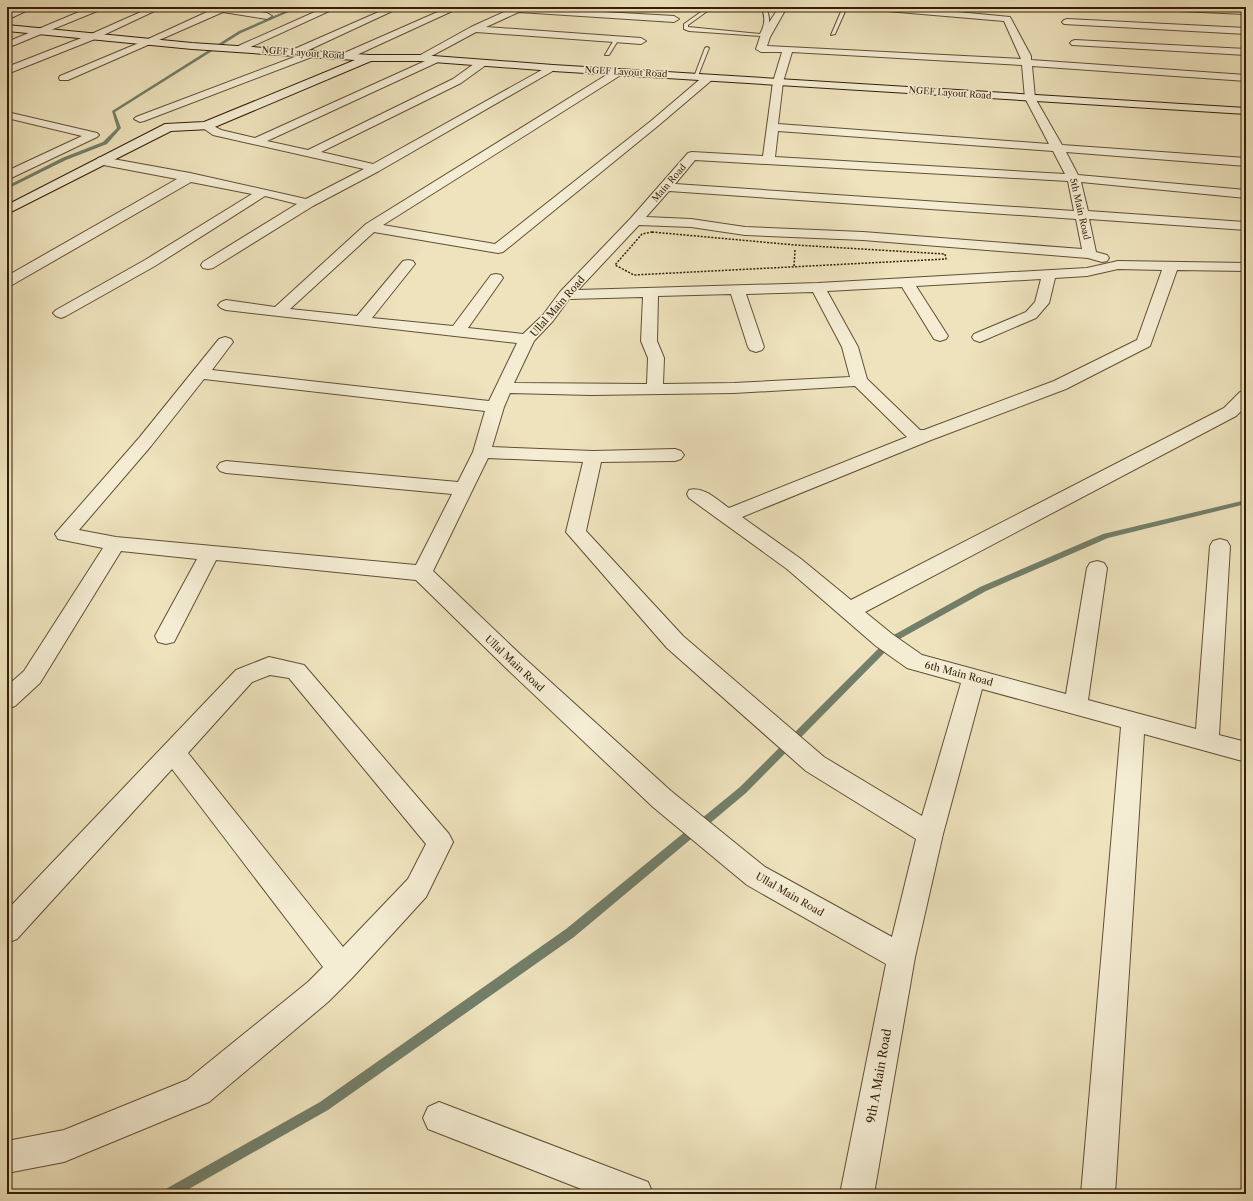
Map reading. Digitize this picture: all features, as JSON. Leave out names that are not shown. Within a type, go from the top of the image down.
[{"type":"street","points":[[7,17],[30,7]]},
{"type":"street","points":[[7,45],[99,7]]},
{"type":"street","points":[[7,71],[159,7]]},
{"type":"street","points":[[239,48],[334,7]]},
{"type":"street","points":[[296,52],[397,7]]},
{"type":"street","points":[[346,56],[457,7]]},
{"type":"street","points":[[783,7],[765,37],[761,49],[788,49],[1085,66],[1246,78]]},
{"type":"street","points":[[875,7],[1007,19],[1026,56],[1030,98]]},
{"type":"street","points":[[1155,7],[1246,11]]},
{"type":"street","points":[[64,78],[224,8],[267,16]]},
{"type":"street","points":[[420,58],[474,29],[520,8],[674,18]]},
{"type":"street","points":[[1063,13],[1085,66]]},
{"type":"street","name":"NGEF Layout Road","points":[[7,28],[149,42],[370,58],[420,58],[553,68],[1246,111]]},
{"type":"street","points":[[474,29],[641,41]]},
{"type":"street","points":[[1071,32],[1246,31]]},
{"type":"street","points":[[1071,32],[1246,52]]},
{"type":"street","points":[[788,49],[778,82],[768,161],[1074,178],[1246,194]]},
{"type":"street","points":[[140,119],[312,53]]},
{"type":"street","points":[[7,210],[169,127],[206,126],[370,58]]},
{"type":"street","points":[[255,142],[434,60]]},
{"type":"street","points":[[310,154],[457,81],[482,63]]},
{"type":"street","points":[[208,265],[308,203],[375,168],[553,68]]},
{"type":"street","points":[[278,312],[371,227],[620,71]]},
{"type":"street","points":[[371,227],[498,249],[649,128],[709,77]]},
{"type":"street","name":"5th Main Road","points":[[1030,98],[1074,178],[1090,254],[1118,264]]},
{"type":"street","points":[[7,115],[93,135],[7,176]]},
{"type":"street","points":[[7,128],[26,119]]},
{"type":"street","points":[[206,126],[217,133],[375,168]]},
{"type":"street","points":[[772,127],[1246,162]]},
{"type":"street","name":"Main Road","points":[[594,264],[636,221],[692,156],[768,161]]},
{"type":"street","points":[[102,161],[263,192],[308,203]]},
{"type":"street","points":[[7,282],[190,178]]},
{"type":"street","points":[[665,187],[1245,226]]},
{"type":"street","points":[[61,313],[150,263],[263,192]]},
{"type":"street","points":[[636,221],[691,223],[745,231],[863,236],[1090,254]]},
{"type":"street","points":[[361,321],[408,264]]},
{"type":"street","name":"Ullal Main Road","points":[[594,264],[565,295],[548,318],[527,339],[495,407],[482,452],[422,573],[519,667],[662,799],[756,876],[900,957]]},
{"type":"street","points":[[565,295],[818,287],[1087,272],[1118,264],[1246,267]]},
{"type":"street","points":[[728,516],[925,436],[1060,385],[1144,343],[1171,266]]},
{"type":"street","points":[[980,337],[1031,315],[1042,303],[1049,274]]},
{"type":"street","points":[[457,332],[496,278]]},
{"type":"street","points":[[906,282],[940,336]]},
{"type":"street","points":[[818,287],[850,347],[859,381],[914,434],[925,436]]},
{"type":"street","points":[[737,289],[756,347]]},
{"type":"street","points":[[651,292],[649,341],[656,358],[655,389]]},
{"type":"street","points":[[226,305],[527,339]]},
{"type":"street","points":[[225,342],[145,442],[65,534],[116,544],[422,573]]},
{"type":"street","points":[[199,373],[495,407]]},
{"type":"street","points":[[505,388],[734,388],[859,381]]},
{"type":"street","points":[[850,610],[1230,412],[1246,396]]},
{"type":"street","points":[[482,452],[593,457],[675,456]]},
{"type":"street","points":[[593,457],[576,532],[675,642],[815,764],[930,834]]},
{"type":"street","points":[[226,467],[464,489]]},
{"type":"street","name":"6th Main Road","points":[[696,494],[794,564],[884,640],[915,662],[1246,752]]},
{"type":"street","points":[[7,700],[32,678],[116,544]]},
{"type":"street","points":[[1207,741],[1220,546]]},
{"type":"street","points":[[166,636],[210,553]]},
{"type":"street","points":[[1076,705],[1097,568]]},
{"type":"street","points":[[7,930],[244,676],[269,666],[296,671],[440,842],[417,888],[342,968],[318,992],[198,1091],[64,1146],[7,1157]]},
{"type":"street","name":"9th A Main Road","points":[[857,1194],[900,957],[930,834],[974,678]]},
{"type":"street","points":[[1098,1194],[1133,722]]},
{"type":"street","points":[[173,752],[342,968]]},
{"type":"street","points":[[439,1118],[636,1194]]},
{"type":"lane","points":[[711,7],[686,25],[686,28],[761,36],[766,27],[768,14],[763,7]]},
{"type":"lane","points":[[833,34],[845,7]]},
{"type":"lane","points":[[607,54],[617,39]]},
{"type":"lane","points":[[696,76],[708,48]]},
{"type":"path","points":[[652,232],[795,245],[945,254],[946,259],[634,275],[615,265],[642,234],[652,232]]},
{"type":"waterway","points":[[7,188],[64,159],[105,143],[119,128],[113,112],[240,32],[298,7]]},
{"type":"waterway","points":[[168,1194],[324,1106],[570,933],[743,790],[893,639],[983,589],[1106,536],[1246,502]]}]
